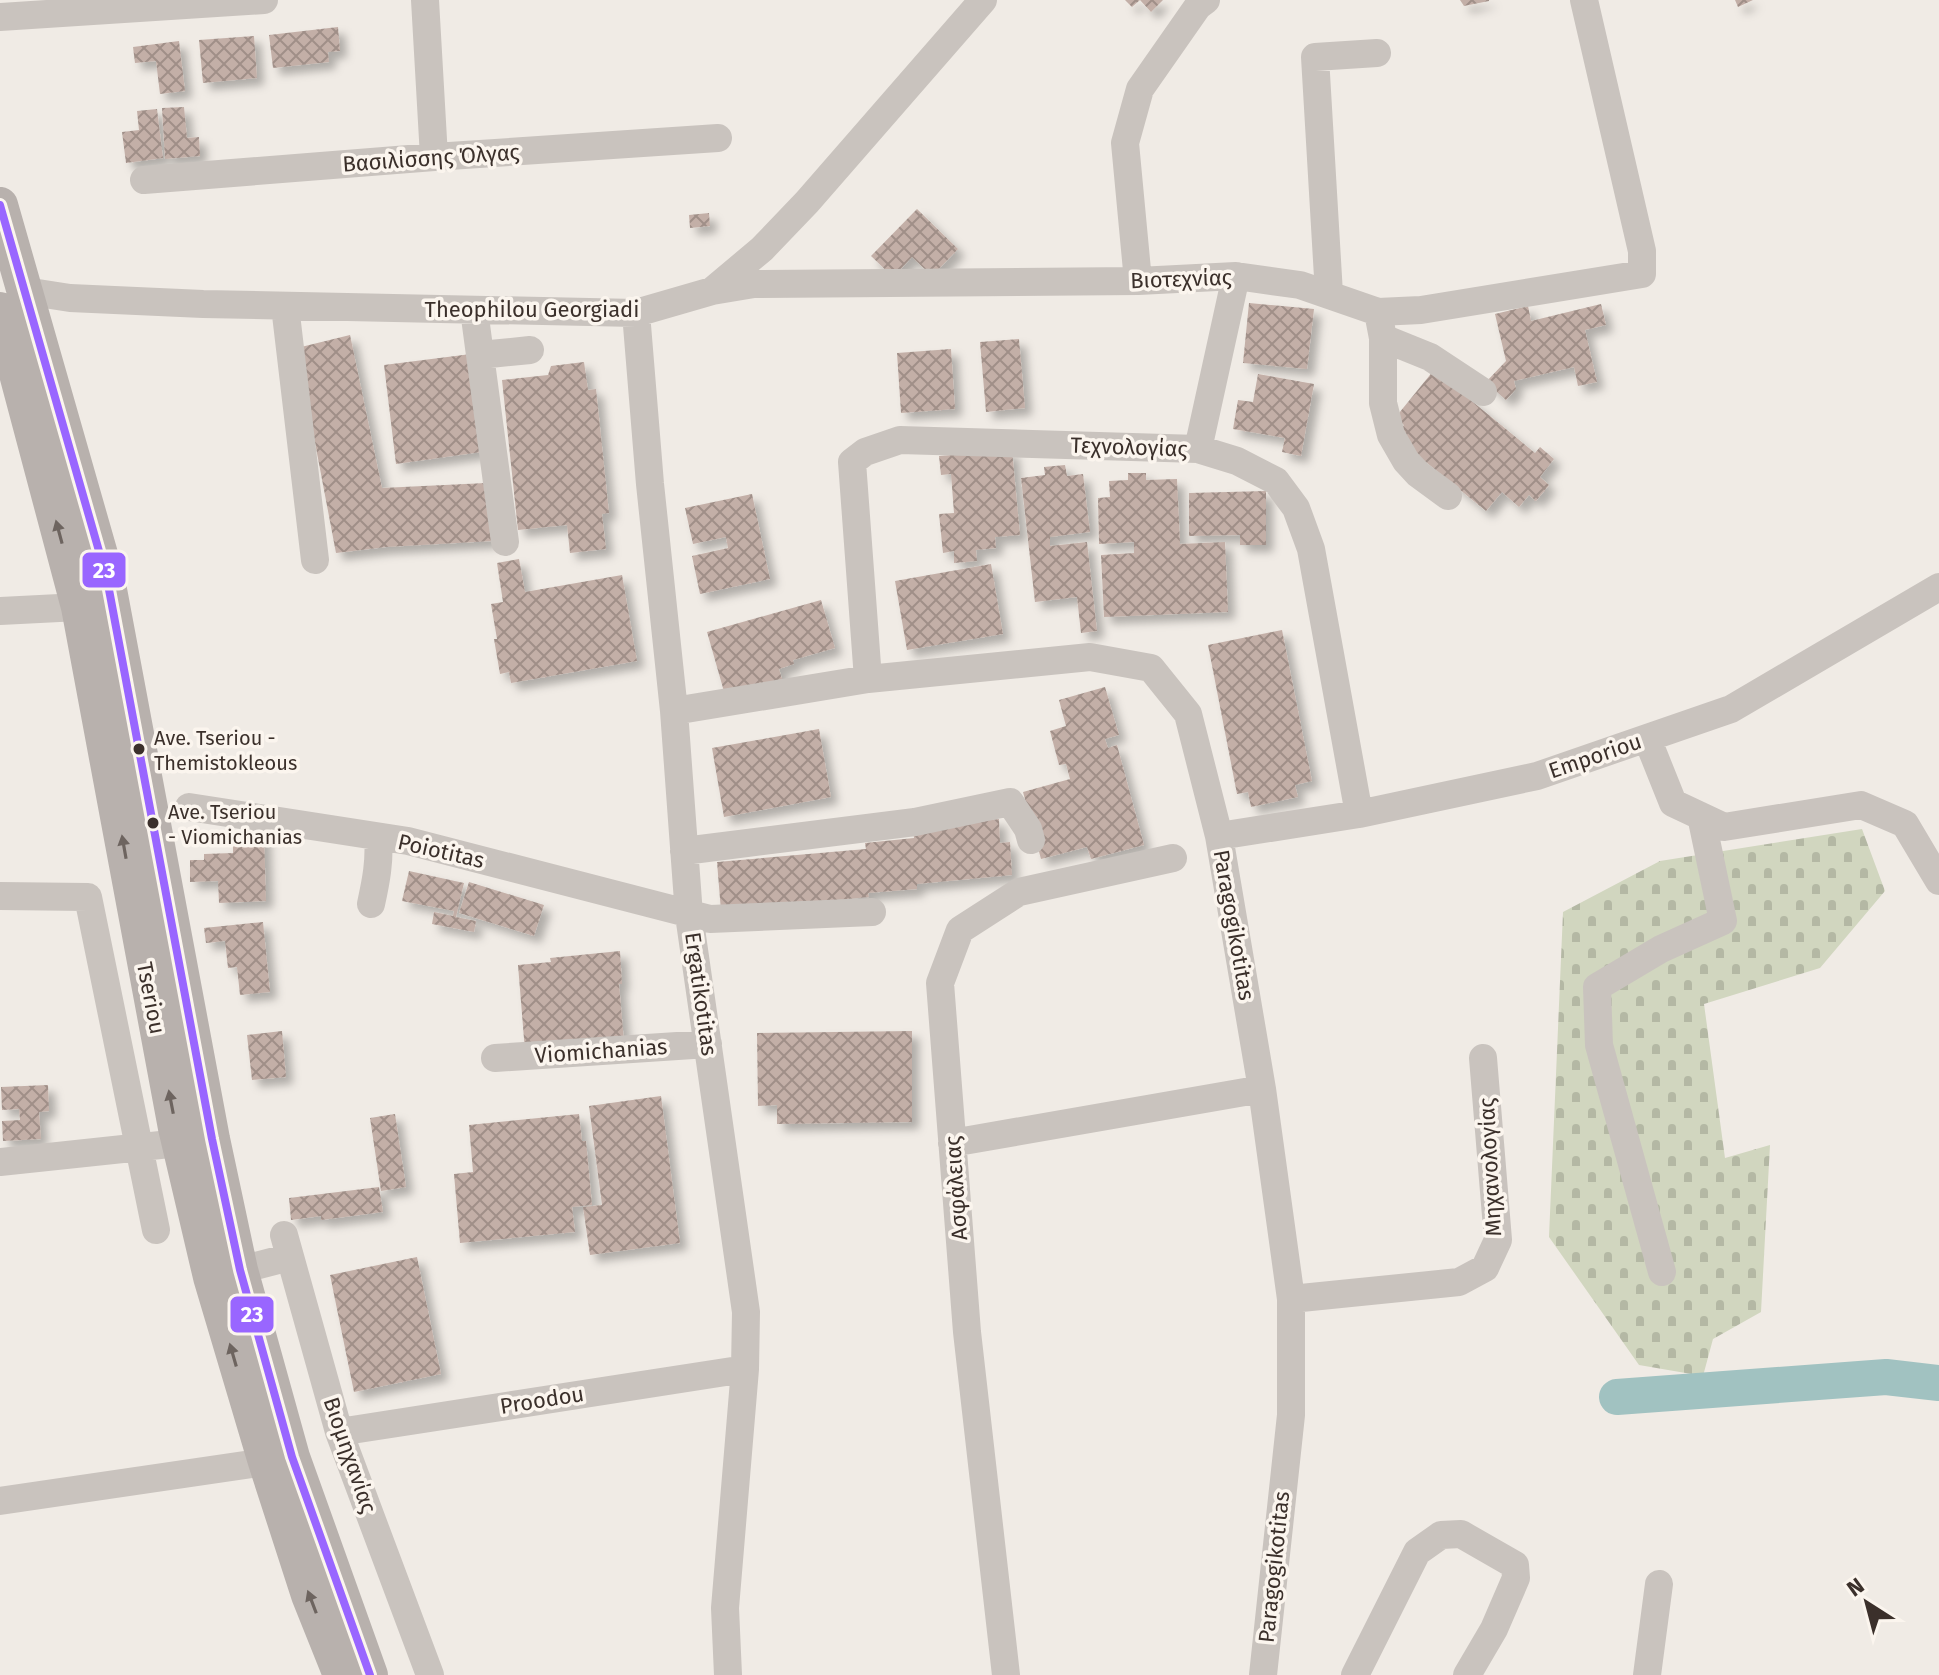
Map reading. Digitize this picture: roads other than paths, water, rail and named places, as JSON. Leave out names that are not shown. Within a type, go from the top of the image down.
[{"type":"main road","name":"Tseriou","points":[[0,205],[8,298],[79,607],[133,901],[196,1142],[240,1270],[292,1457],[370,1675]]},
{"type":"main road","name":"Tseriou","points":[[8,298],[107,579],[196,1142],[211,1277],[309,1595],[341,1675]]},
{"type":"street","points":[[0,17],[264,0]]},
{"type":"street","points":[[425,0],[434,157]]},
{"type":"street","name":"Theophilou Georgiadi","points":[[8,298],[636,313],[712,291],[762,249],[807,202],[983,0]]},
{"type":"street","points":[[1138,281],[1125,143],[1140,89],[1198,6],[1206,0]]},
{"type":"street","name":"Βιοτεχνίας","points":[[712,291],[754,284],[1138,281],[1236,276],[1300,285],[1329,294],[1380,325],[1421,310],[1642,274],[1642,251],[1584,0]]},
{"type":"street","points":[[1329,294],[1315,57],[1377,53]]},
{"type":"street","name":"Βασιλίσσης Όλγας","points":[[144,180],[718,138]]},
{"type":"street","points":[[1198,449],[1236,276]]},
{"type":"street","points":[[285,306],[315,560]]},
{"type":"street","points":[[474,310],[505,542]]},
{"type":"street","name":"Ergatikotitas","points":[[636,313],[674,711],[689,915],[746,1312],[745,1369],[725,1608],[728,1675]]},
{"type":"street","points":[[1380,325],[1483,392]]},
{"type":"street","points":[[1380,325],[1383,403],[1391,435],[1406,461],[1418,474],[1448,496]]},
{"type":"street","points":[[480,355],[530,350]]},
{"type":"street","name":"Τεχνολογίας","points":[[868,679],[852,462],[865,452],[900,440],[1198,449],[1237,461],[1276,481],[1296,508],[1311,549],[1359,814]]},
{"type":"street","name":"Emporiou","points":[[1219,836],[1359,814],[1537,776],[1731,709],[1939,587]]},
{"type":"street","points":[[0,611],[79,607]]},
{"type":"street","name":"Paragogikotitas","points":[[674,711],[868,679],[1090,657],[1151,668],[1188,714],[1219,836],[1262,1089],[1291,1299],[1291,1415],[1263,1675]]},
{"type":"street","points":[[1647,738],[1673,803],[1724,827],[1861,805],[1905,824],[1939,881]]},
{"type":"street","points":[[684,851],[915,822],[1010,802],[1028,829],[1031,840]]},
{"type":"street","name":"Poiotitas","points":[[189,807],[408,841],[710,919],[872,912]]},
{"type":"street","points":[[1662,1272],[1599,1045],[1597,987],[1661,949],[1723,921],[1701,816]]},
{"type":"street","points":[[371,904],[380,855],[378,837]]},
{"type":"street","name":"Ασφάλειας","points":[[1006,1675],[967,1332],[940,983],[960,930],[1019,892],[1173,858]]},
{"type":"street","points":[[0,896],[133,901]]},
{"type":"street","points":[[88,897],[156,1230]]},
{"type":"street","name":"Viomichanias","points":[[495,1058],[708,1044]]},
{"type":"street","name":"Μηχανολογίας","points":[[1291,1299],[1459,1282],[1485,1268],[1498,1240],[1483,1058]]},
{"type":"street","points":[[952,1143],[1262,1089]]},
{"type":"street","points":[[0,1162],[196,1142]]},
{"type":"street","name":"Βιομηχανίας","points":[[240,1270],[287,1246],[339,1432],[425,1673]]},
{"type":"street","name":"Proodou","points":[[339,1432],[745,1369]]},
{"type":"street","points":[[0,1501],[266,1462]]},
{"type":"street","points":[[1355,1675],[1417,1552],[1441,1535],[1461,1534],[1515,1565],[1516,1578],[1494,1629],[1467,1675]]},
{"type":"street","points":[[1647,1675],[1659,1584]]},
{"type":"waterway","points":[[1617,1397],[1886,1377],[1939,1383]]},
{"type":"place","name":"Ave. Tseriou - Themistokleous","points":[[139,749]]},
{"type":"place","name":"Ave. Tseriou - Viomichanias","points":[[153,823]]}]
